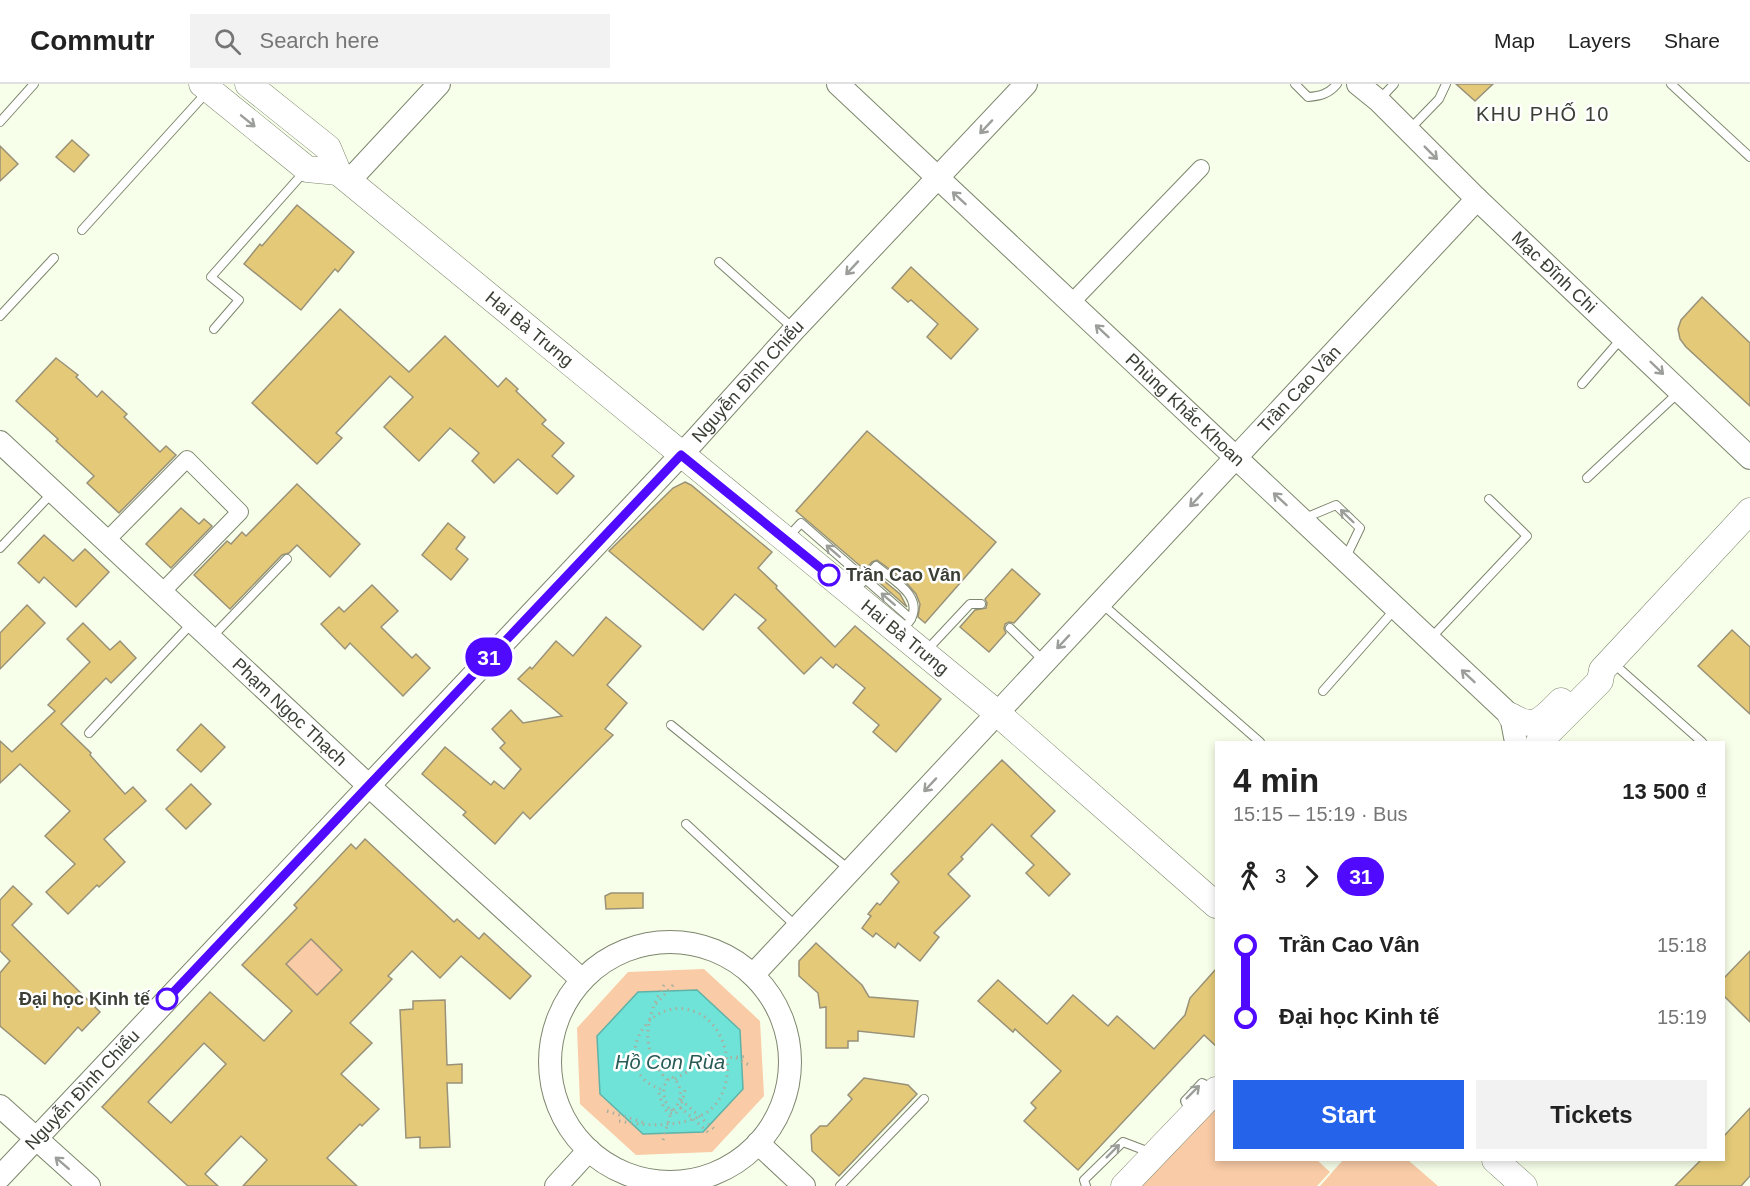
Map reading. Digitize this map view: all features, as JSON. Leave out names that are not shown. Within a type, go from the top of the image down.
[{"type":"main road","name":"Hai Bà Trưng","points":[[248,84],[338,167],[681,455],[793,532],[859,587],[905,626],[924,653],[998,713],[1215,903]]},
{"type":"main road","points":[[206,87],[307,169],[338,167],[439,84]]},
{"type":"main road","name":"Phùng Khắc Khoan","points":[[838,84],[1511,716]]},
{"type":"main road","name":"Nguyễn Đình Chiểu","points":[[0,1177],[681,455],[794,330],[1026,84]]},
{"type":"main road","name":"Mạc Đĩnh Chi","points":[[1360,84],[1379,100],[1477,199],[1750,458]]},
{"type":"main road","name":"Trần Cao Vân","points":[[753,975],[1477,199]]},
{"type":"main road","name":"Phạm Ngọc Thạch","points":[[5,450],[53,491],[368,785],[582,980]]},
{"type":"main road","points":[[1540,741],[1600,681],[1606,666],[1750,510]]},
{"type":"main road","points":[[1511,716],[1519,721],[1530,723],[1541,721],[1590,671],[1606,666]]},
{"type":"main road","points":[[1511,716],[1516,741]]},
{"type":"main road","points":[[666,943],[685,944],[722,954],[753,975],[765,989],[783,1022],[790,1058],[790,1077],[786,1095],[770,1129],[758,1143],[729,1167],[712,1174],[675,1182],[638,1177],[620,1171],[603,1162],[589,1150],[565,1121],[557,1104],[550,1067],[554,1029],[561,1012],[582,980],[604,963],[629,950],[666,943]]},
{"type":"main road","points":[[1124,1186],[1215,1091]]},
{"type":"main road","points":[[0,1106],[89,1186]]},
{"type":"main road","points":[[758,1143],[804,1186]]},
{"type":"main road","points":[[556,1186],[589,1150]]},
{"type":"main road","points":[[1496,1161],[1524,1186]]},
{"type":"street","points":[[1071,303],[1201,168]]},
{"type":"street","points":[[106,541],[187,459],[240,512],[162,592]]},
{"type":"lane","points":[[0,122],[34,84]]},
{"type":"lane","points":[[1295,84],[1308,97],[1321,96],[1337,84]]},
{"type":"lane","points":[[1379,100],[1394,84]]},
{"type":"lane","points":[[1409,131],[1439,99],[1446,84]]},
{"type":"lane","points":[[1676,86],[1750,157]]},
{"type":"lane","points":[[82,230],[206,87]]},
{"type":"lane","points":[[214,329],[239,300],[211,277],[307,169]]},
{"type":"lane","points":[[0,316],[54,258]]},
{"type":"lane","points":[[718,262],[794,330]]},
{"type":"lane","points":[[1582,384],[1623,336]]},
{"type":"lane","points":[[1587,478],[1681,391]]},
{"type":"lane","points":[[0,548],[53,491]]},
{"type":"lane","points":[[1429,639],[1527,536],[1489,499]]},
{"type":"lane","points":[[1302,519],[1336,505],[1360,528],[1345,560]]},
{"type":"lane","points":[[211,638],[287,560]]},
{"type":"lane","points":[[859,587],[876,566],[912,597],[914,604],[905,626]]},
{"type":"lane","points":[[1100,603],[1259,741]]},
{"type":"lane","points":[[924,653],[970,604],[981,604]]},
{"type":"lane","points":[[1323,691],[1396,608]]},
{"type":"lane","points":[[89,733],[194,622]]},
{"type":"lane","points":[[1010,628],[1045,662]]},
{"type":"lane","points":[[1606,666],[1701,741]]},
{"type":"lane","points":[[671,725],[850,870]]},
{"type":"lane","points":[[686,824],[797,928]]},
{"type":"lane","points":[[840,1186],[924,1099]]},
{"type":"lane","points":[[1086,1186],[1084,1180],[1122,1142],[1155,1154]]},
{"type":"path","points":[[653,1007],[674,984]]},
{"type":"path","points":[[664,985],[653,1007],[649,1049],[652,1060],[667,1080]]},
{"type":"path","points":[[619,1121],[649,1125],[669,1124],[693,1119],[708,1111],[720,1094],[727,1074],[727,1058],[724,1045],[713,1025],[697,1012],[671,1008],[660,1012],[650,1020],[639,1037],[635,1048],[635,1065],[645,1081],[664,1090]]},
{"type":"path","points":[[735,1057],[749,1065]]},
{"type":"path","points":[[663,1140],[671,1112],[665,1101],[664,1090],[667,1080],[672,1077],[675,1079],[692,1069],[727,1058],[748,1057]]},
{"type":"path","points":[[675,1079],[681,1093],[679,1107]]},
{"type":"path","points":[[659,1093],[663,1106],[675,1114],[685,1090]]},
{"type":"path","points":[[681,1100],[714,1129]]},
{"type":"path","points":[[679,1107],[710,1134]]},
{"type":"path","points":[[607,1111],[649,1125]]},
{"type":"shaded area","points":[[311,939],[342,970],[317,995],[286,964]]},
{"type":"shaded area","name":"Hồ Con Rùa","points":[[704,969],[760,1021],[764,1096],[712,1152],[636,1155],[580,1104],[577,1028],[628,972]]},
{"type":"shaded area","points":[[1215,1088],[1215,1161],[1318,1161],[1330,1172],[1317,1186],[1124,1186]]},
{"type":"shaded area","points":[[1342,1161],[1409,1161],[1438,1186],[1320,1186]]},
{"type":"water","name":"Hồ Con Rùa","points":[[697,990],[740,1030],[743,1089],[703,1132],[643,1134],[600,1094],[597,1036],[638,992]]},
{"type":"building","points":[[1456,84],[1493,84],[1475,101]]},
{"type":"building","points":[[72,140],[89,155],[74,172],[56,157]]},
{"type":"building","points":[[0,146],[18,164],[0,181]]},
{"type":"building","points":[[297,205],[354,252],[338,272],[335,269],[301,310],[244,264]]},
{"type":"building","points":[[911,267],[978,329],[951,359],[927,337],[938,324],[911,300],[908,302],[892,288]]},
{"type":"building","points":[[1702,297],[1750,343],[1750,406],[1680,339],[1678,329],[1681,320]]},
{"type":"building","points":[[340,309],[409,372],[445,336],[498,387],[506,378],[546,420],[542,424],[564,443],[552,456],[574,476],[557,494],[518,459],[494,483],[472,461],[479,453],[450,428],[419,461],[384,427],[413,397],[390,376],[336,433],[342,438],[317,464],[252,403]]},
{"type":"building","points":[[56,358],[78,375],[76,377],[97,397],[102,391],[127,414],[124,417],[160,452],[166,446],[176,455],[119,513],[87,483],[94,476],[16,401]]},
{"type":"building","points":[[867,431],[996,542],[925,623],[918,617],[920,604],[916,594],[903,579],[877,560],[865,570],[796,511]]},
{"type":"building","points":[[685,482],[772,552],[758,568],[835,647],[855,626],[941,699],[896,752],[873,732],[879,725],[853,703],[865,688],[836,664],[833,668],[821,657],[804,674],[758,628],[766,620],[735,594],[703,630],[609,551],[673,488]]},
{"type":"building","points":[[297,484],[360,544],[330,577],[297,545],[289,553],[282,555],[230,609],[194,575],[227,541],[231,544],[242,532],[246,536]]},
{"type":"building","points":[[181,508],[199,524],[204,519],[212,526],[171,568],[146,544]]},
{"type":"building","points":[[448,523],[465,537],[456,549],[468,559],[451,580],[422,555]]},
{"type":"building","points":[[44,535],[73,561],[85,549],[109,572],[76,607],[44,577],[39,583],[18,563]]},
{"type":"building","points":[[1012,569],[1040,594],[1014,623],[1005,624],[1006,633],[989,652],[960,627],[975,610],[986,608],[985,599]]},
{"type":"building","points":[[877,575],[900,594],[907,607],[874,578]]},
{"type":"building","points":[[372,585],[398,611],[381,627],[412,658],[416,654],[430,668],[403,696],[350,643],[345,649],[321,624],[339,607],[344,612]]},
{"type":"building","points":[[27,605],[45,623],[0,669],[0,633]]},
{"type":"building","points":[[606,617],[641,646],[607,685],[627,703],[605,729],[613,735],[530,819],[523,812],[495,844],[463,815],[466,812],[422,774],[445,747],[491,785],[494,781],[504,789],[521,769],[500,748],[505,743],[492,729],[511,710],[523,723],[562,716],[518,679],[530,667],[532,669],[556,641],[573,656]]},
{"type":"building","points":[[83,623],[110,650],[120,641],[136,658],[111,683],[106,678],[61,724],[91,753],[90,755],[125,794],[133,787],[146,801],[104,839],[125,862],[99,887],[97,885],[68,914],[46,892],[75,864],[45,836],[70,811],[20,764],[0,783],[0,741],[12,752],[55,711],[48,705],[90,662],[67,639]]},
{"type":"building","points":[[1732,630],[1750,647],[1750,714],[1698,666]]},
{"type":"building","points":[[201,724],[225,747],[201,772],[177,750]]},
{"type":"building","points":[[1002,760],[1055,811],[1031,836],[1070,874],[1049,896],[1026,873],[1034,865],[992,824],[948,874],[970,896],[934,933],[939,937],[920,961],[898,943],[895,948],[876,933],[873,937],[862,928],[871,916],[868,914],[877,903],[880,905],[899,882],[891,874]]},
{"type":"building","points":[[191,784],[211,804],[186,829],[166,809]]},
{"type":"building","points":[[365,839],[454,922],[457,919],[479,939],[484,933],[531,976],[510,999],[461,956],[440,978],[412,951],[388,976],[392,979],[350,1023],[372,1043],[341,1074],[379,1109],[362,1126],[360,1124],[327,1158],[357,1186],[243,1186],[267,1160],[241,1136],[205,1174],[218,1186],[188,1186],[102,1107],[210,992],[264,1041],[292,1011],[242,965],[297,908],[294,905],[351,844],[356,849]],"holes":[[[311,939],[342,970],[317,995],[286,964]],[[204,1043],[226,1064],[171,1123],[148,1102]]]},
{"type":"building","points":[[13,886],[32,904],[12,925],[100,1012],[82,1031],[78,1027],[45,1064],[0,1026],[0,973],[10,961],[0,951],[0,900]]},
{"type":"building","points":[[611,893],[643,893],[643,908],[606,909],[605,896]]},
{"type":"building","points":[[816,943],[862,985],[869,997],[918,1001],[914,1037],[858,1031],[858,1041],[848,1041],[848,1048],[826,1048],[826,1007],[820,1008],[818,993],[799,976],[799,961]]},
{"type":"building","points":[[1750,951],[1750,1022],[1725,997],[1725,977]]},
{"type":"building","points":[[1215,970],[1215,1045],[1204,1035],[1078,1170],[1024,1121],[1036,1108],[1031,1103],[1061,1071],[1015,1029],[1013,1032],[978,1001],[998,980],[1047,1024],[1073,995],[1108,1026],[1117,1016],[1154,1049],[1185,1015],[1190,998]]},
{"type":"building","points":[[445,1000],[447,1065],[462,1064],[462,1083],[447,1083],[450,1147],[420,1148],[420,1137],[406,1138],[400,1010],[413,1009],[413,1001]]},
{"type":"building","points":[[864,1078],[908,1085],[917,1094],[839,1176],[812,1151],[811,1135],[820,1126],[827,1126],[852,1099],[848,1095]]},
{"type":"building","points":[[1750,1108],[1750,1176],[1741,1186],[1675,1186],[1700,1161],[1725,1161],[1725,1135]]},
{"type":"bus line","name":"31","points":[[167,999],[681,455],[829,575]]},
{"type":"place","name":"Trần Cao Vân","points":[[829,575]]},
{"type":"place","name":"Đại học Kinh tế","points":[[167,999]]},
{"type":"district","name":"KHU PHỐ 10","points":[[1543,114]]}]
